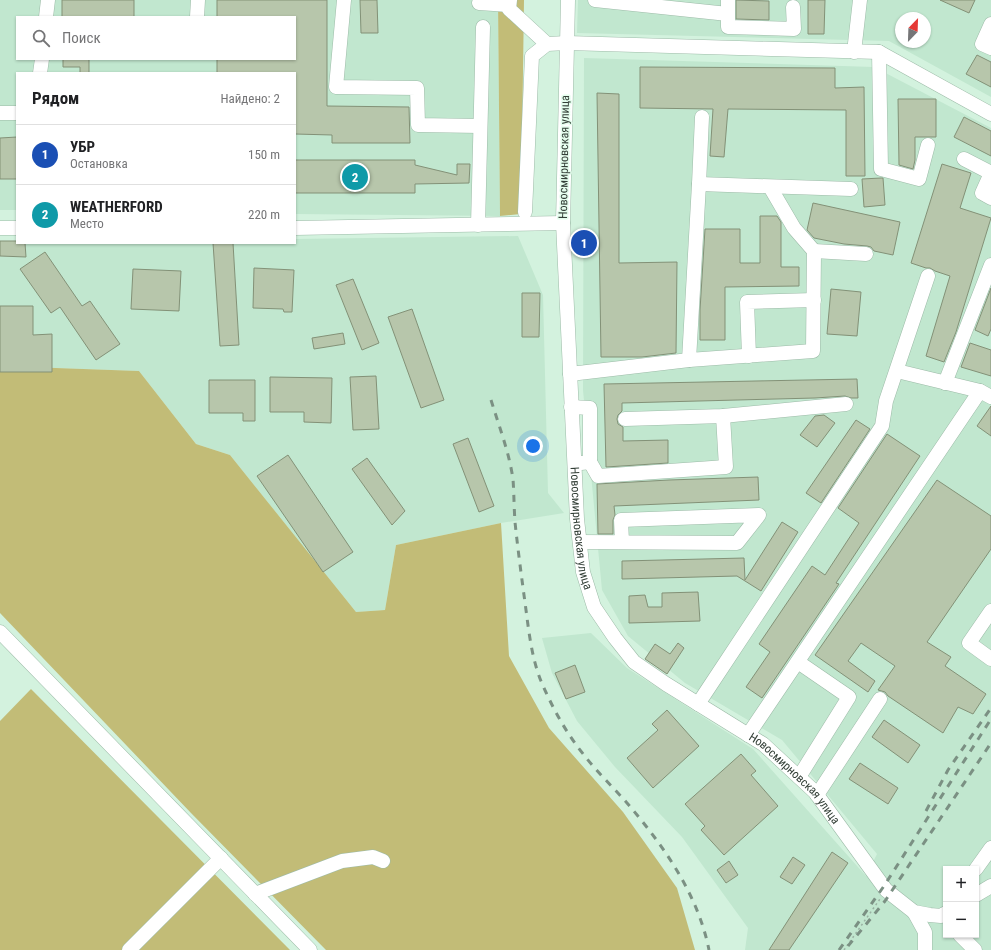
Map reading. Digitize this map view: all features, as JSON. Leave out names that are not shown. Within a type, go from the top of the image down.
[{"type":"street","points":[[46,16],[48,0]]},
{"type":"street","points":[[197,16],[198,0]]},
{"type":"street","points":[[344,0],[336,87],[417,88],[418,125],[480,126]]},
{"type":"street","name":"Новосмирновская улица","points":[[568,0],[562,223],[577,519],[583,572],[594,607],[615,638],[634,662],[666,684],[763,744],[817,795],[886,890],[914,912]]},
{"type":"street","points":[[596,0],[728,7],[728,27],[794,29],[793,7]]},
{"type":"street","points":[[854,52],[860,0]]},
{"type":"street","points":[[479,3],[510,3],[509,9],[547,44]]},
{"type":"street","points":[[991,24],[982,44],[991,48]]},
{"type":"street","points":[[478,225],[483,28]]},
{"type":"street","points":[[525,212],[532,56],[547,44],[567,43],[879,52],[991,114]]},
{"type":"street","points":[[879,52],[881,170],[919,179],[928,145]]},
{"type":"street","points":[[40,72],[42,60]]},
{"type":"street","points":[[0,112],[16,113]]},
{"type":"street","points":[[689,360],[702,116]]},
{"type":"street","points":[[964,159],[991,172],[982,193],[991,198]]},
{"type":"street","points":[[699,184],[851,189]]},
{"type":"street","points":[[570,374],[689,360],[813,351],[814,251],[794,228],[770,187]]},
{"type":"street","points":[[296,228],[562,223]]},
{"type":"street","points":[[0,228],[16,228]]},
{"type":"street","points":[[814,251],[866,254]]},
{"type":"street","points":[[945,382],[991,265]]},
{"type":"street","points":[[698,704],[882,426],[886,401],[928,276]]},
{"type":"street","points":[[749,356],[748,302],[814,300]]},
{"type":"street","points":[[748,735],[986,394],[945,382],[897,371]]},
{"type":"street","points":[[625,419],[723,416],[846,404]]},
{"type":"street","points":[[572,407],[590,408],[590,462],[598,476],[726,467],[723,416]]},
{"type":"street","points":[[574,464],[590,462]]},
{"type":"street","points":[[580,542],[736,543],[759,514],[621,520],[622,542]]},
{"type":"street","points":[[991,611],[969,644],[991,659]]},
{"type":"street","points":[[0,632],[310,950]]},
{"type":"street","points":[[798,662],[849,697],[799,778]]},
{"type":"street","points":[[817,795],[880,699]]},
{"type":"street","points":[[978,866],[991,848]]},
{"type":"street","points":[[255,894],[342,860],[373,857],[383,861]]},
{"type":"street","points":[[129,950],[221,858]]},
{"type":"street","points":[[979,893],[991,886]]},
{"type":"street","points":[[914,912],[943,917]]},
{"type":"street","points":[[914,912],[925,932],[925,950]]},
{"type":"street","points":[[963,938],[975,950]]},
{"type":"path","points":[[844,950],[886,890]]},
{"type":"shaded area","points":[[0,0],[498,0],[500,216],[296,214],[296,72],[16,72],[16,210],[0,210]]},
{"type":"shaded area","points":[[498,0],[524,0],[521,214],[500,216]]},
{"type":"shaded area","points":[[578,0],[991,0],[991,97],[902,48],[931,48],[931,12],[895,12],[895,44],[889,41],[577,33]]},
{"type":"shaded area","points":[[584,58],[874,67],[991,128],[991,950],[745,950],[748,928],[682,837],[615,767],[577,721],[552,673],[542,638],[591,633],[627,668],[753,749],[866,876],[877,854],[782,740],[685,683],[628,636],[602,590],[583,390]]},
{"type":"shaded area","points":[[518,236],[543,295],[548,493],[564,513],[501,523],[396,545],[385,610],[356,612],[230,455],[196,444],[139,371],[0,366],[0,243],[296,244],[296,239]]},
{"type":"shaded area","points":[[0,366],[139,371],[196,444],[230,455],[356,612],[385,610],[396,545],[501,523],[509,656],[549,728],[623,812],[677,888],[695,950],[326,950],[191,813],[0,613]]},
{"type":"shaded area","points":[[31,689],[290,950],[0,950],[0,721]]},
{"type":"building","points":[[62,0],[134,0],[134,16],[62,16]]},
{"type":"building","points":[[217,0],[327,0],[327,106],[409,107],[410,143],[332,143],[332,135],[296,134],[296,72],[217,72],[217,60],[296,60],[296,16],[217,16]]},
{"type":"building","points":[[360,0],[377,0],[378,33],[361,33]]},
{"type":"building","points":[[736,0],[769,1],[769,20],[736,19]]},
{"type":"building","points":[[808,0],[825,0],[824,34],[808,34]]},
{"type":"building","points":[[940,0],[975,0],[969,13]]},
{"type":"building","points":[[977,55],[991,62],[991,87],[966,74]]},
{"type":"building","points":[[63,60],[89,60],[89,72],[80,72],[80,67],[63,67]]},
{"type":"building","points":[[640,67],[835,68],[835,88],[864,87],[865,176],[846,176],[846,110],[728,109],[724,157],[710,156],[713,109],[640,108]]},
{"type":"building","points":[[597,93],[619,94],[619,263],[677,262],[676,353],[642,357],[601,357]]},
{"type":"building","points":[[898,99],[936,99],[936,137],[915,137],[915,160],[913,169],[899,165]]},
{"type":"building","points":[[964,117],[991,131],[991,156],[954,137]]},
{"type":"building","points":[[16,137],[16,179],[0,179],[0,138]]},
{"type":"building","points":[[296,160],[415,160],[415,165],[457,175],[457,164],[470,164],[469,183],[415,184],[415,193],[296,193]]},
{"type":"building","points":[[942,164],[971,173],[960,208],[991,218],[956,332],[944,362],[926,356],[950,276],[930,268],[911,263]]},
{"type":"building","points":[[883,178],[885,205],[864,207],[862,179]]},
{"type":"building","points":[[813,203],[900,222],[893,255],[874,251],[871,247],[867,246],[844,244],[814,238],[807,230]]},
{"type":"building","points":[[760,216],[777,216],[781,222],[781,267],[799,267],[799,286],[725,287],[725,340],[700,340],[700,310],[705,229],[740,229],[740,263],[760,263]]},
{"type":"building","points":[[0,241],[16,241],[16,244],[25,244],[26,257],[0,256]]},
{"type":"building","points":[[213,244],[233,244],[239,345],[220,346]]},
{"type":"building","points":[[45,252],[82,306],[90,301],[120,344],[96,360],[60,307],[51,313],[20,269]]},
{"type":"building","points":[[254,268],[294,270],[292,312],[284,312],[283,309],[253,308]]},
{"type":"building","points":[[133,269],[181,271],[179,311],[131,309]]},
{"type":"building","points":[[353,279],[379,343],[362,350],[336,285]]},
{"type":"building","points":[[991,288],[991,329],[988,336],[975,330]]},
{"type":"building","points":[[831,289],[861,292],[857,336],[827,334]]},
{"type":"building","points":[[522,293],[540,293],[539,337],[522,337]]},
{"type":"building","points":[[0,306],[33,306],[33,335],[52,334],[52,372],[0,372]]},
{"type":"building","points":[[412,309],[444,400],[421,408],[388,317]]},
{"type":"building","points":[[343,333],[345,344],[314,349],[312,338]]},
{"type":"building","points":[[970,343],[991,350],[991,376],[961,367]]},
{"type":"building","points":[[376,376],[379,429],[353,430],[350,377]]},
{"type":"building","points":[[270,377],[332,378],[331,423],[304,422],[304,412],[270,412]]},
{"type":"building","points":[[857,379],[858,398],[845,396],[622,403],[622,411],[618,415],[617,419],[618,424],[623,427],[623,441],[668,440],[668,463],[606,467],[604,384]]},
{"type":"building","points":[[209,380],[255,380],[255,421],[243,421],[243,413],[209,413]]},
{"type":"building","points":[[991,406],[991,436],[977,426]]},
{"type":"building","points":[[824,415],[835,423],[817,447],[800,435],[815,416]]},
{"type":"building","points":[[856,420],[870,429],[821,503],[806,493]]},
{"type":"building","points":[[887,434],[920,456],[836,583],[839,584],[762,698],[746,687],[770,652],[759,644],[812,566],[825,575],[859,523],[838,508]]},
{"type":"building","points":[[468,438],[494,506],[479,512],[453,444]]},
{"type":"building","points":[[288,455],[353,552],[323,572],[257,476]]},
{"type":"building","points":[[367,458],[405,511],[392,525],[352,469]]},
{"type":"building","points":[[758,477],[759,500],[614,506],[615,515],[613,520],[613,534],[598,534],[597,484]]},
{"type":"building","points":[[937,480],[991,516],[991,549],[927,642],[951,657],[945,666],[986,694],[973,714],[958,707],[943,733],[888,696],[885,692],[878,690],[895,666],[861,643],[848,661],[875,681],[868,692],[815,655]]},
{"type":"building","points":[[782,522],[798,532],[761,591],[737,576],[622,579],[622,561],[744,558],[745,580]]},
{"type":"building","points":[[698,592],[700,621],[629,623],[629,596],[645,595],[648,607],[662,607],[662,593]]},
{"type":"building","points":[[678,643],[684,648],[667,674],[645,659],[655,644],[670,654]]},
{"type":"building","points":[[575,665],[585,692],[566,699],[555,673]]},
{"type":"building","points":[[667,710],[699,746],[653,788],[627,758],[658,730],[652,724]]},
{"type":"building","points":[[884,720],[920,745],[908,763],[872,737]]},
{"type":"building","points":[[741,754],[756,771],[751,775],[778,806],[724,855],[701,830],[705,826],[685,804]]},
{"type":"building","points":[[860,763],[898,788],[888,804],[849,779]]},
{"type":"building","points":[[832,852],[848,863],[789,950],[769,950]]},
{"type":"building","points":[[793,857],[805,865],[792,884],[780,877]]},
{"type":"building","points":[[729,861],[738,875],[726,883],[717,870]]},
{"type":"railway","points":[[491,400],[504,439],[513,479],[516,533],[528,628],[533,655],[541,681],[560,720],[577,747],[627,803],[666,853],[688,890],[697,909],[709,950]]},
{"type":"railway","points":[[926,811],[948,770],[991,708]]},
{"type":"railway","points":[[839,950],[884,886],[991,719]]},
{"type":"railway","points":[[848,946],[885,901],[991,743]]},
{"type":"place","name":"WEATHERFORD","points":[[355,177]]},
{"type":"place","name":"УБР","points":[[584,243]]}]
